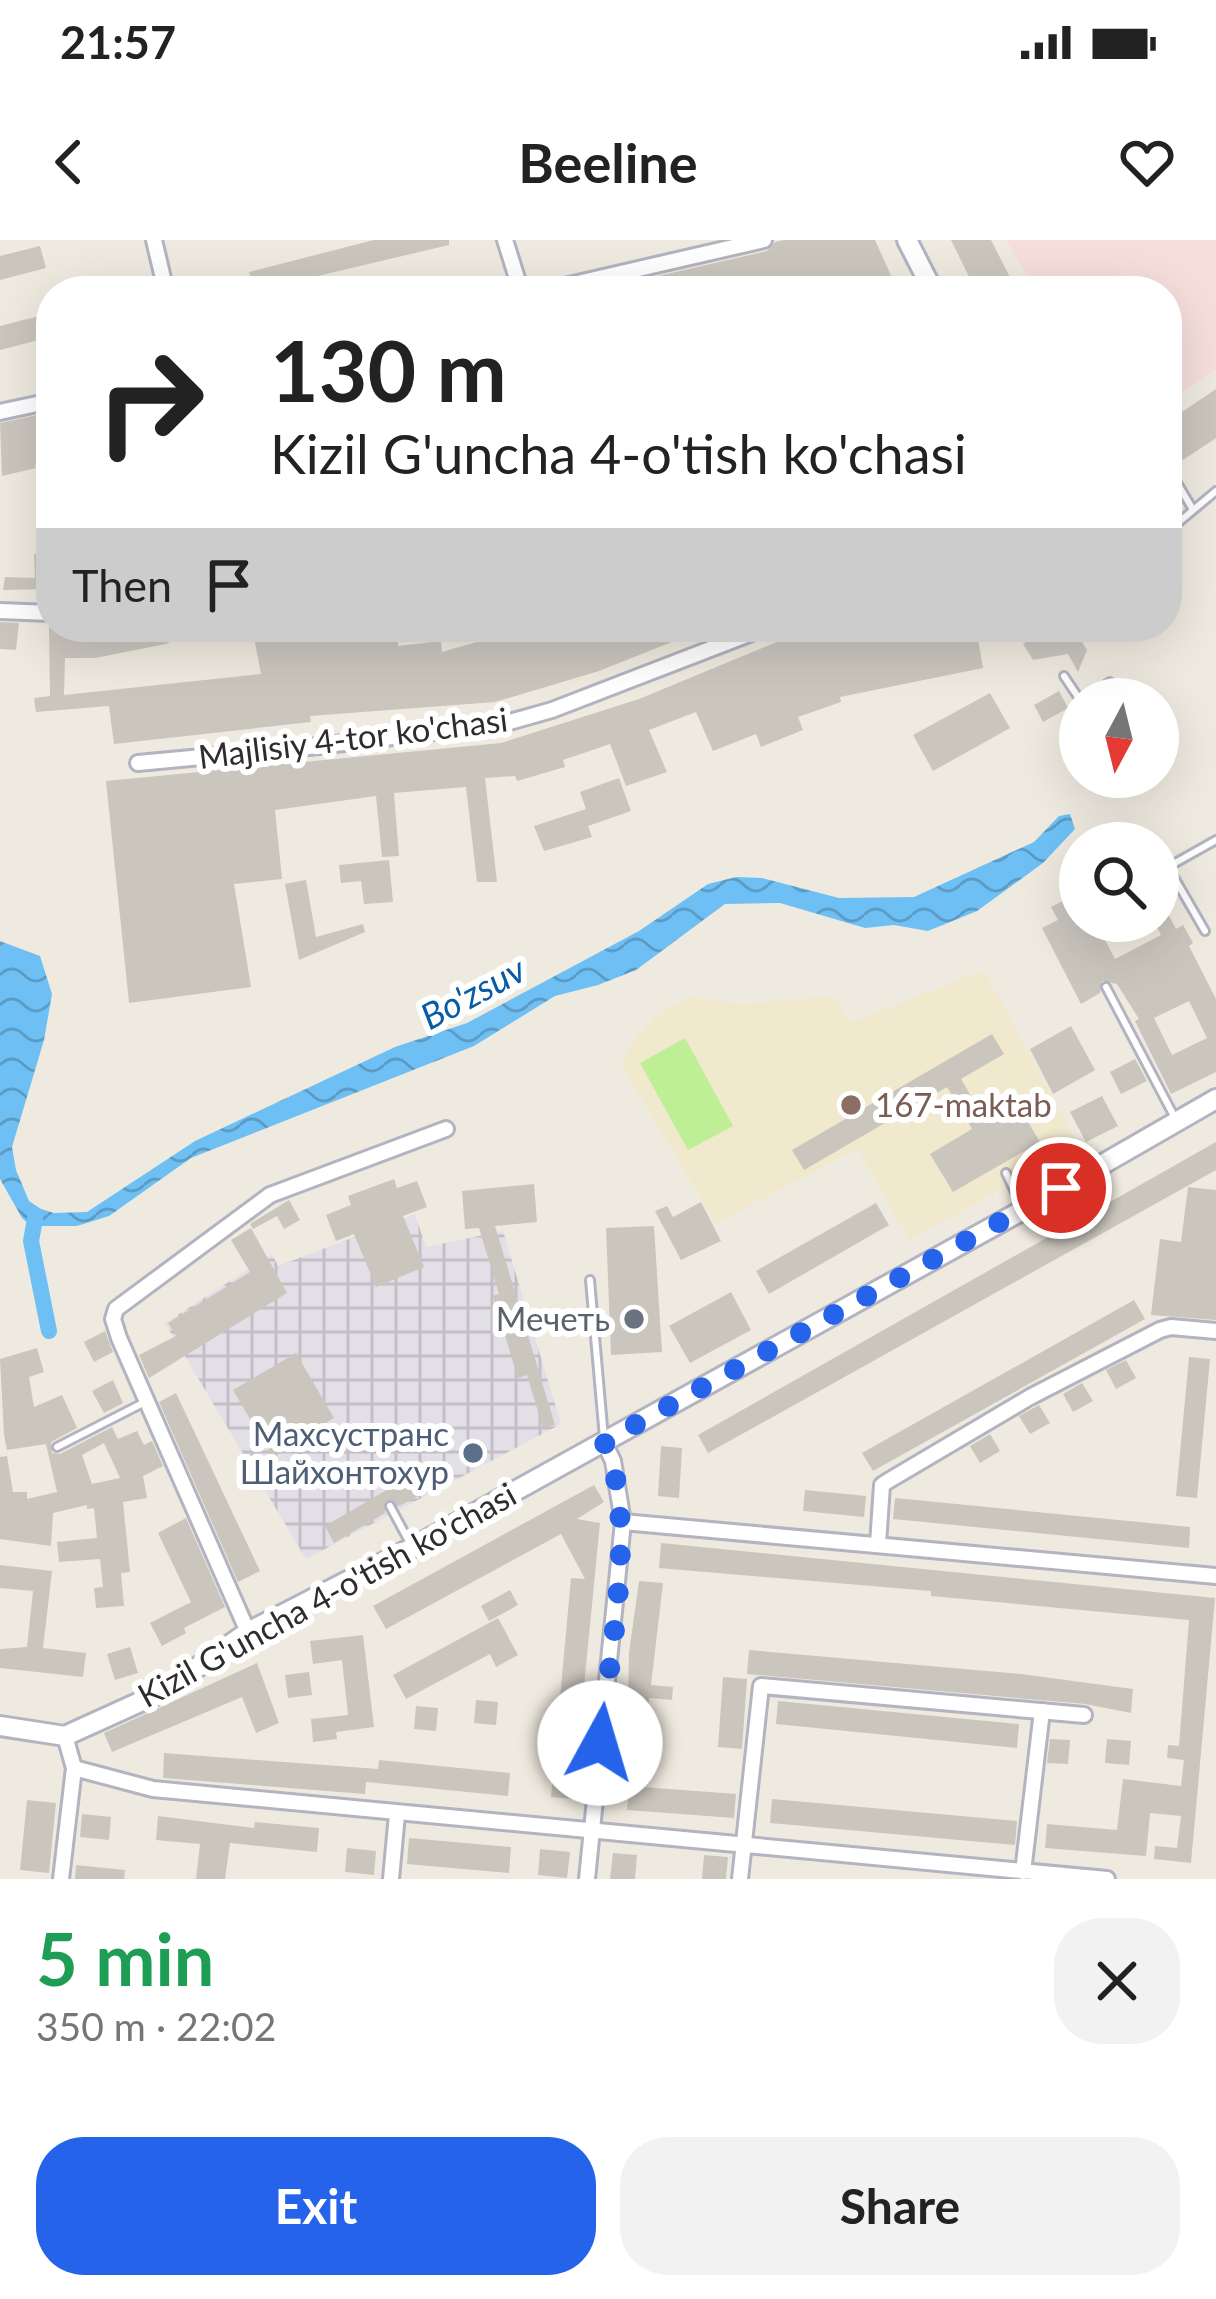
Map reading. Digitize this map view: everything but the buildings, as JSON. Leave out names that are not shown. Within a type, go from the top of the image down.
[{"type":"street","points":[[154,240],[162,276]]},
{"type":"street","points":[[505,240],[516,276]]},
{"type":"street","points":[[608,276],[764,240]]},
{"type":"street","points":[[907,240],[925,276]]},
{"type":"street","points":[[0,412],[36,404]]},
{"type":"street","points":[[0,611],[36,613]]},
{"type":"street","name":"Majlisiy 4-tor ko'chasi","points":[[138,763],[506,723],[728,642]]},
{"type":"street","name":"Kizil G'uncha 4-o'tish ko'chasi","points":[[64,1736],[162,1692],[248,1632],[412,1548],[1216,1099]]},
{"type":"street","points":[[248,1632],[112,1319],[116,1310],[270,1196],[446,1129]]},
{"type":"street","points":[[878,1544],[882,1485],[888,1481],[1030,1397],[1160,1330],[1216,1331]]},
{"type":"street","points":[[587,1879],[623,1522],[613,1461],[604,1442]]},
{"type":"street","points":[[623,1522],[1216,1576]]},
{"type":"street","points":[[740,1879],[764,1685],[1084,1715]]},
{"type":"street","points":[[1023,1871],[1042,1711]]},
{"type":"street","points":[[0,1726],[64,1736],[74,1768],[61,1879]]},
{"type":"street","points":[[74,1768],[153,1789],[1107,1879]]},
{"type":"street","points":[[391,1879],[397,1814]]},
{"type":"lane","points":[[1182,491],[1192,508]]},
{"type":"lane","points":[[1182,518],[1216,491]]},
{"type":"lane","points":[[1205,932],[1168,867],[1216,840]]},
{"type":"lane","points":[[1106,987],[1177,1121]]},
{"type":"lane","points":[[1006,1173],[1023,1210]]},
{"type":"lane","points":[[590,1280],[604,1442]]},
{"type":"lane","points":[[57,1447],[147,1401]]},
{"type":"lane","points":[[390,1506],[412,1548]]},
{"type":"shaded area","points":[[1006,240],[1216,240],[1216,369],[1182,392],[1182,276],[1027,276]]},
{"type":"shaded area","name":"167-maktab","points":[[984,970],[1079,1146],[909,1240],[858,1149],[716,1223],[621,1065],[631,1043],[661,1010],[691,997],[743,1004],[835,996],[850,1023]]},
{"type":"shaded area","points":[[415,1214],[426,1247],[503,1231],[561,1424],[306,1559],[165,1323],[272,1254],[278,1266]]},
{"type":"green space","points":[[685,1038],[733,1126],[688,1150],[640,1063]]},
{"type":"water","points":[[1070,814],[1073,822],[1059,822],[1059,846],[977,911],[928,931],[894,925],[865,928],[780,903],[725,904],[636,970],[555,996],[474,1046],[191,1158],[109,1216],[77,1226],[31,1226],[0,1179],[0,941],[40,956],[52,994],[44,1040],[12,1147],[16,1170],[29,1201],[41,1209],[87,1212],[195,1141],[395,1047],[467,1023],[639,931],[708,884],[736,877],[762,878],[839,898],[914,897],[1034,842],[1059,816]]},
{"type":"waterway","points":[[35,1219],[31,1241],[49,1331]]},
{"type":"place","name":"167-maktab","points":[[851,1105]]},
{"type":"place","name":"Мечеть","points":[[634,1319]]},
{"type":"place","name":"Махсустранс Шайхонтохур","points":[[473,1453]]},
{"type":"route","points":[[600,1743],[623,1522],[613,1461],[604,1442],[1061,1188]]},
{"type":"water label","name":"Bo'zsuv","points":[[473,993]]}]
